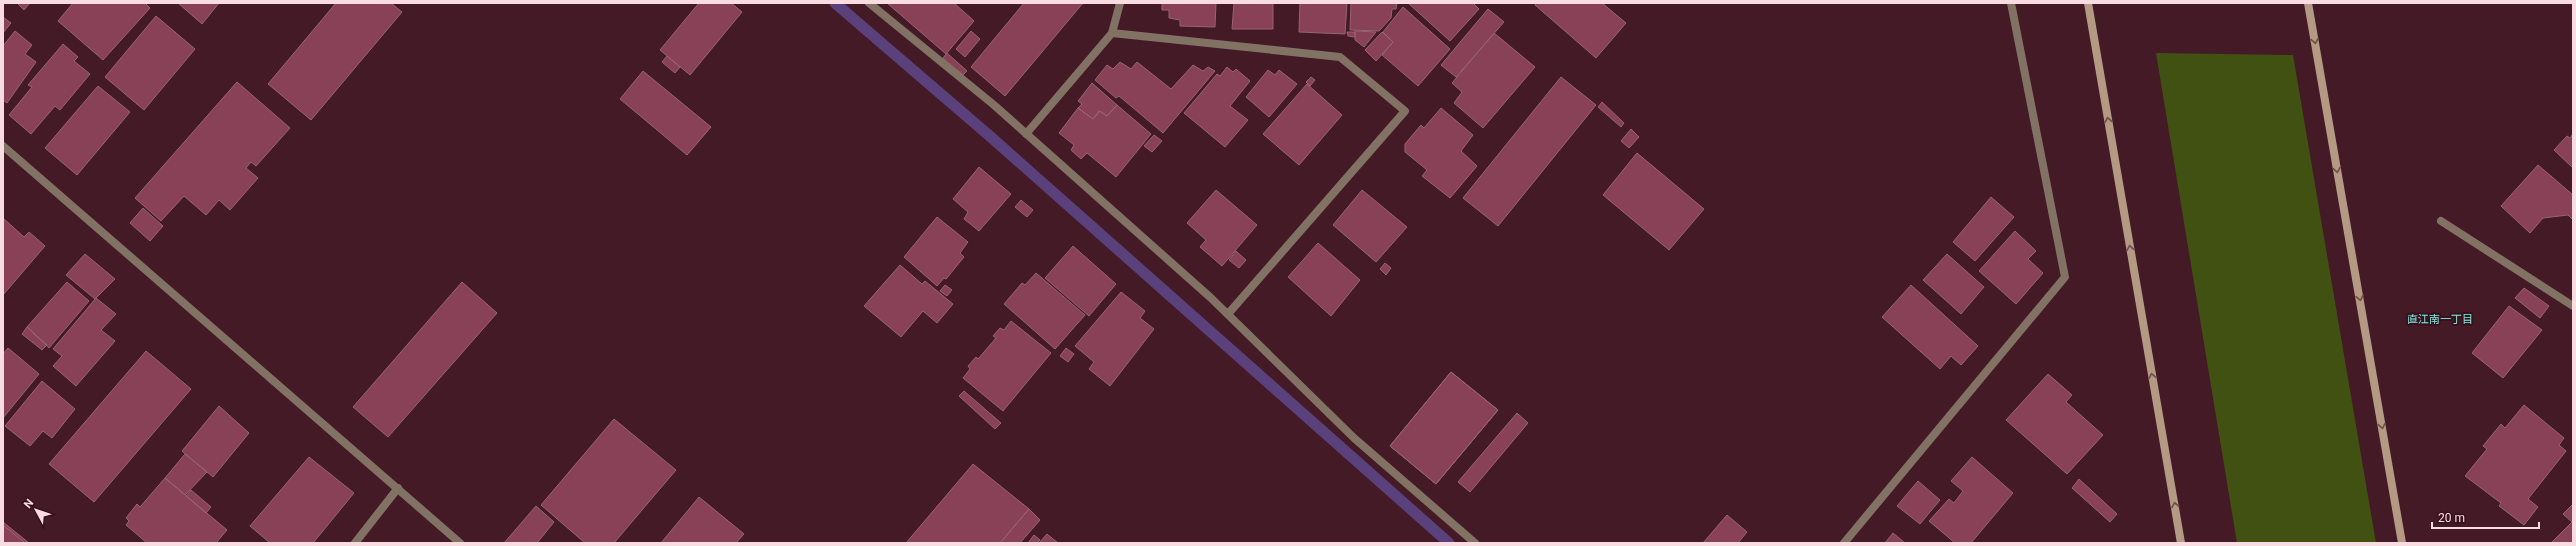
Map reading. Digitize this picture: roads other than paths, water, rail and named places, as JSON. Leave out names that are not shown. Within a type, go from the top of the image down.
[{"type":"street","points":[[870,3],[1026,134],[1228,314],[1354,438],[1475,543]]},
{"type":"street","points":[[1026,134],[1112,33],[1120,3]]},
{"type":"street","points":[[1844,543],[2065,277],[2011,3]]},
{"type":"street","points":[[2088,3],[2181,543]]},
{"type":"street","points":[[2308,3],[2402,543]]},
{"type":"street","points":[[1112,33],[1340,57],[1405,111],[1228,314]]},
{"type":"street","points":[[3,146],[460,543]]},
{"type":"street","points":[[2441,221],[2573,306]]},
{"type":"street","points":[[355,543],[398,488]]},
{"type":"waterway","points":[[835,3],[992,138],[1449,543]]},
{"type":"district","name":"直江南一丁目","points":[[2440,319]]}]
